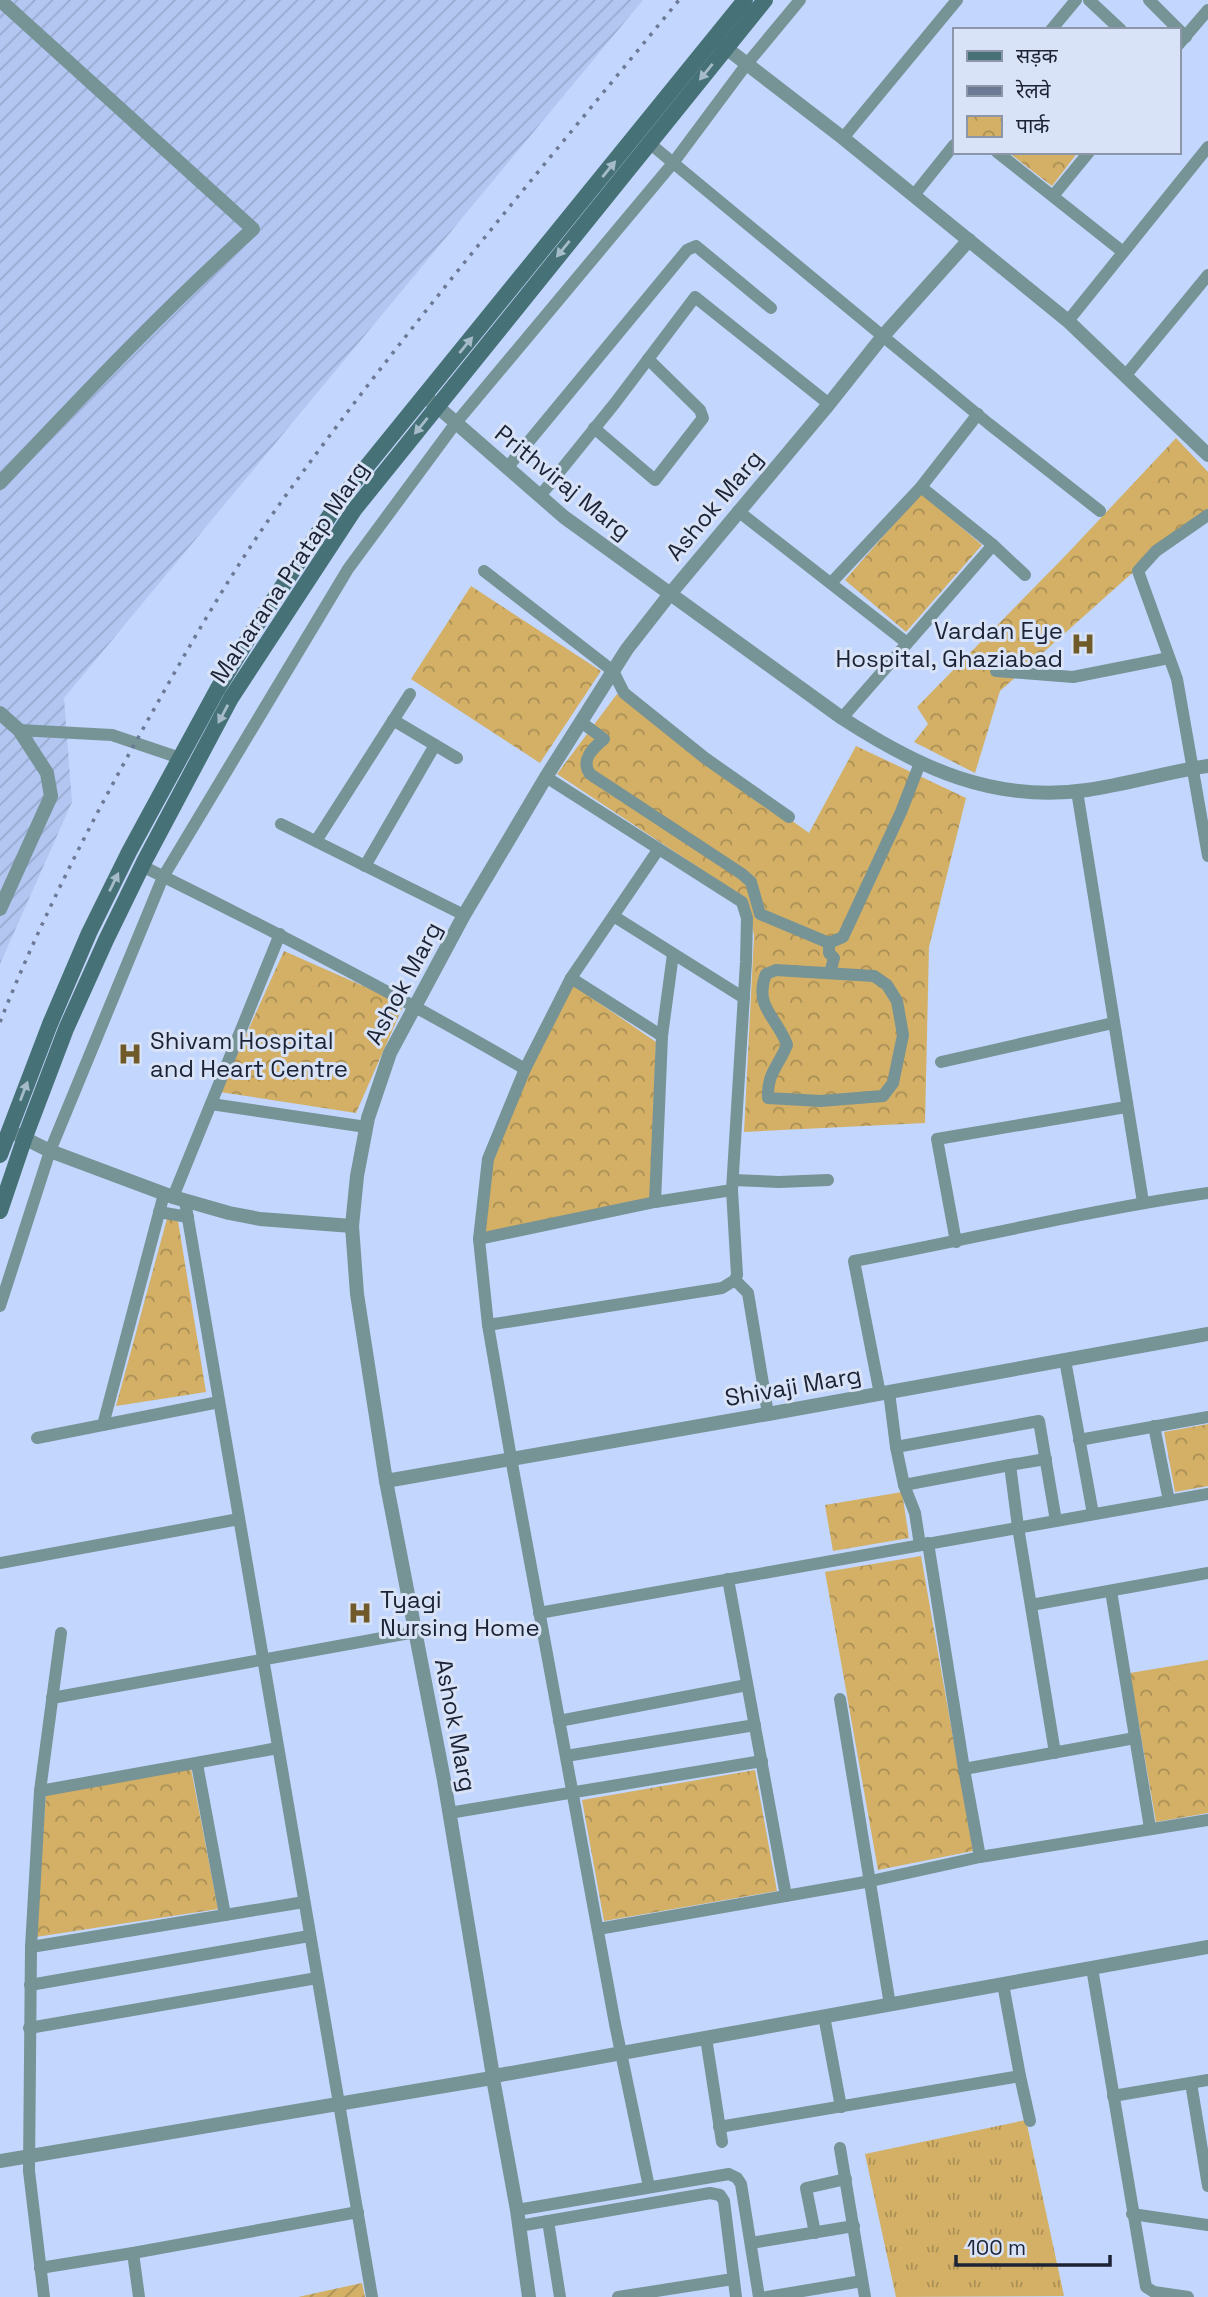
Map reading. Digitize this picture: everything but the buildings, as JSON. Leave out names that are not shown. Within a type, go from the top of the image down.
[{"type":"main road","name":"Maharana Pratap Marg","points":[[0,1155],[50,1024],[89,933],[180,758],[254,629],[342,497],[431,401],[648,142],[720,43],[746,0]]},
{"type":"main road","name":"Maharana Pratap Marg","points":[[0,1211],[66,1029],[142,866],[231,698],[354,510],[431,401],[720,43],[765,0]]},
{"type":"street","points":[[0,0],[253,229],[204,273],[109,367],[0,483]]},
{"type":"street","points":[[0,1306],[50,1151],[163,877],[348,569],[455,424],[673,163],[746,65],[800,0]]},
{"type":"street","points":[[843,138],[957,0]]},
{"type":"street","points":[[1053,28],[1076,0]]},
{"type":"street","points":[[1089,0],[1119,28]]},
{"type":"street","points":[[1149,0],[1172,28]]},
{"type":"street","points":[[1204,0],[1208,4]]},
{"type":"street","points":[[1182,41],[1208,10]]},
{"type":"street","points":[[720,43],[843,138],[1068,321],[1208,455]]},
{"type":"street","points":[[648,142],[1100,511]]},
{"type":"street","points":[[914,195],[953,146]]},
{"type":"street","points":[[1068,321],[1208,147]]},
{"type":"street","points":[[1000,154],[1123,252]]},
{"type":"street","points":[[1053,196],[1087,154]]},
{"type":"street","name":"Ashok Marg","points":[[529,2297],[517,2210],[449,1813],[386,1480],[357,1294],[352,1226],[366,1127],[390,1053],[464,915],[546,777],[627,649],[883,336],[969,240]]},
{"type":"street","points":[[507,468],[687,250],[695,246],[771,308]]},
{"type":"street","points":[[1126,375],[1208,275]]},
{"type":"street","points":[[540,496],[695,297],[829,404]]},
{"type":"street","points":[[594,428],[655,480],[703,418],[700,410],[648,359]]},
{"type":"street","name":"Prithviraj Marg","points":[[431,401],[564,517],[842,718],[882,744],[920,763],[966,782],[994,789],[1031,792],[1077,791],[1201,767]]},
{"type":"street","points":[[831,583],[921,487],[978,414]]},
{"type":"street","points":[[921,487],[993,545],[1025,575]]},
{"type":"street","points":[[738,511],[907,643]]},
{"type":"street","points":[[1208,515],[1156,551],[1138,571],[1177,679],[1201,767],[1208,856]]},
{"type":"street","points":[[842,718],[993,545]]},
{"type":"street","points":[[484,571],[613,671],[624,693],[705,758],[789,817]]},
{"type":"street","points":[[996,671],[1073,677],[1169,658]]},
{"type":"street","points":[[316,841],[410,694]]},
{"type":"street","points":[[0,713],[19,730],[47,773],[51,796],[0,909]]},
{"type":"street","points":[[393,720],[457,758]]},
{"type":"street","points":[[581,722],[604,739],[593,748],[587,758],[590,774],[742,874],[751,882],[760,914],[829,943]]},
{"type":"street","points":[[19,730],[112,735],[180,758]]},
{"type":"street","points":[[366,866],[435,745]]},
{"type":"street","points":[[829,943],[843,937],[901,812],[920,763]]},
{"type":"street","points":[[488,1325],[722,1288],[735,1280],[737,1270],[732,1185],[747,918],[742,902],[546,777]]},
{"type":"street","points":[[1077,791],[1143,1202]]},
{"type":"street","points":[[281,824],[464,915]]},
{"type":"street","points":[[649,2187],[510,1458],[488,1325],[479,1239],[488,1159],[526,1069],[571,978],[658,850]]},
{"type":"street","points":[[142,866],[416,1005],[526,1069]]},
{"type":"street","points":[[615,916],[744,998]]},
{"type":"street","points":[[103,1425],[159,1212],[174,1197],[280,934]]},
{"type":"street","points":[[829,943],[829,953],[835,958],[830,973]]},
{"type":"street","points":[[655,1202],[662,1036],[673,954]]},
{"type":"street","points":[[776,970],[830,973],[874,976],[887,985],[897,1001],[903,1035],[893,1083],[883,1096],[820,1101],[768,1098],[772,1070],[787,1045],[765,1008],[761,987],[766,974],[776,970]]},
{"type":"street","points":[[571,978],[662,1036]]},
{"type":"street","points":[[940,1062],[1113,1023]]},
{"type":"street","points":[[211,1104],[366,1127]]},
{"type":"street","points":[[956,1242],[937,1139],[1126,1107]]},
{"type":"street","points":[[8,1131],[50,1151],[174,1197],[260,1219],[352,1226]]},
{"type":"street","points":[[479,1239],[732,1185],[828,1180]]},
{"type":"street","points":[[980,1857],[924,1544],[911,1498],[904,1485],[854,1261],[1143,1202],[1208,1193]]},
{"type":"street","points":[[174,1197],[188,1217],[372,2297]]},
{"type":"street","points":[[159,1212],[188,1217]]},
{"type":"street","points":[[735,1280],[748,1293],[768,1414]]},
{"type":"street","name":"Shivaji Marg","points":[[386,1480],[1208,1334]]},
{"type":"street","points":[[1065,1360],[1093,1514]]},
{"type":"street","points":[[37,1438],[219,1402]]},
{"type":"street","points":[[1079,1440],[1208,1417]]},
{"type":"street","points":[[896,1447],[1039,1422],[1056,1521]]},
{"type":"street","points":[[1154,1426],[1169,1501]]},
{"type":"street","points":[[904,1485],[1045,1459]]},
{"type":"street","points":[[1010,1465],[1055,1753]]},
{"type":"street","points":[[539,1613],[1208,1494]]},
{"type":"street","points":[[0,1563],[239,1519]]},
{"type":"street","points":[[1031,1605],[1208,1573]]},
{"type":"street","points":[[728,1579],[786,1896]]},
{"type":"street","points":[[1111,1591],[1150,1828]]},
{"type":"street","points":[[52,1698],[415,1632]]},
{"type":"street","points":[[44,2297],[29,2156],[30,1985],[40,1791],[61,1633]]},
{"type":"street","points":[[559,1721],[747,1685]]},
{"type":"street","points":[[840,1699],[890,2004]]},
{"type":"street","points":[[566,1756],[755,1725]]},
{"type":"street","points":[[964,1769],[1135,1738]]},
{"type":"street","points":[[40,1791],[278,1748]]},
{"type":"street","points":[[449,1813],[762,1761]]},
{"type":"street","points":[[197,1764],[225,1915]]},
{"type":"street","points":[[598,1929],[871,1881],[980,1857],[1208,1820]]},
{"type":"street","points":[[31,1947],[304,1902]]},
{"type":"street","points":[[30,1985],[309,1936]]},
{"type":"street","points":[[0,2161],[493,2077],[1208,1947]]},
{"type":"street","points":[[1092,1968],[1146,2287],[1154,2292],[1188,2297]]},
{"type":"street","points":[[29,2028],[317,1978]]},
{"type":"street","points":[[1003,1984],[1030,2121]]},
{"type":"street","points":[[824,2016],[841,2107]]},
{"type":"street","points":[[705,2038],[722,2142]]},
{"type":"street","points":[[719,2127],[1020,2076]]},
{"type":"street","points":[[1113,2096],[1208,2080]]},
{"type":"street","points":[[1191,2083],[1208,2186]]},
{"type":"street","points":[[840,2148],[865,2297]]},
{"type":"street","points":[[517,2210],[729,2174],[741,2184],[759,2297]]},
{"type":"street","points":[[815,2233],[806,2189],[846,2179]]},
{"type":"street","points":[[519,2226],[710,2193],[720,2195],[724,2201],[736,2297]]},
{"type":"street","points":[[40,2268],[358,2212]]},
{"type":"street","points":[[1132,2214],[1208,2225]]},
{"type":"street","points":[[548,2221],[560,2297]]},
{"type":"street","points":[[751,2243],[854,2227]]},
{"type":"street","points":[[133,2253],[139,2297]]},
{"type":"street","points":[[618,2297],[649,2295],[733,2279]]},
{"type":"street","points":[[767,2297],[862,2281]]},
{"type":"shaded area","points":[[0,0],[643,0],[64,698],[72,802],[0,964]]},
{"type":"green space","points":[[1011,154],[1076,154],[1052,186]]},
{"type":"green space","points":[[1176,438],[1208,472],[1208,513],[1130,575],[1000,691],[975,773],[914,742],[928,724],[917,707]]},
{"type":"green space","points":[[921,493],[982,545],[906,632],[845,580]]},
{"type":"green space","points":[[471,586],[601,671],[540,763],[411,679]]},
{"type":"green space","points":[[617,694],[809,833],[856,746],[966,798],[929,947],[925,1123],[744,1132],[754,936],[750,911],[740,895],[557,774]]},
{"type":"green space","points":[[284,951],[404,1004],[356,1113],[220,1092]]},
{"type":"green space","points":[[573,985],[656,1042],[650,1199],[485,1233],[491,1159],[527,1063]]},
{"type":"green space","points":[[168,1215],[178,1221],[206,1392],[116,1406]]},
{"type":"green space","points":[[1208,1424],[1208,1486],[1175,1492],[1164,1432]]},
{"type":"green space","points":[[902,1492],[909,1538],[833,1551],[825,1505]]},
{"type":"green space","points":[[921,1556],[973,1851],[878,1870],[825,1572]]},
{"type":"green space","points":[[1208,1660],[1208,1813],[1156,1822],[1130,1673]]},
{"type":"green space","points":[[191,1769],[218,1909],[36,1937],[46,1793]]},
{"type":"green space","points":[[755,1770],[777,1891],[604,1921],[582,1800]]},
{"type":"green space","points":[[1026,2120],[1064,2296],[896,2297],[865,2154]]},
{"type":"green space","points":[[362,2283],[365,2297],[298,2297]]},
{"type":"railway","points":[[0,1022],[52,903],[111,787],[198,632],[262,530],[425,312],[679,0]]},
{"type":"place","name":"Vardan Eye Hospital, Ghaziabad","points":[[1083,644]]},
{"type":"place","name":"Shivam Hospital and Heart Centre","points":[[130,1054]]},
{"type":"place","name":"Tyagi Nursing Home","points":[[360,1613]]}]
